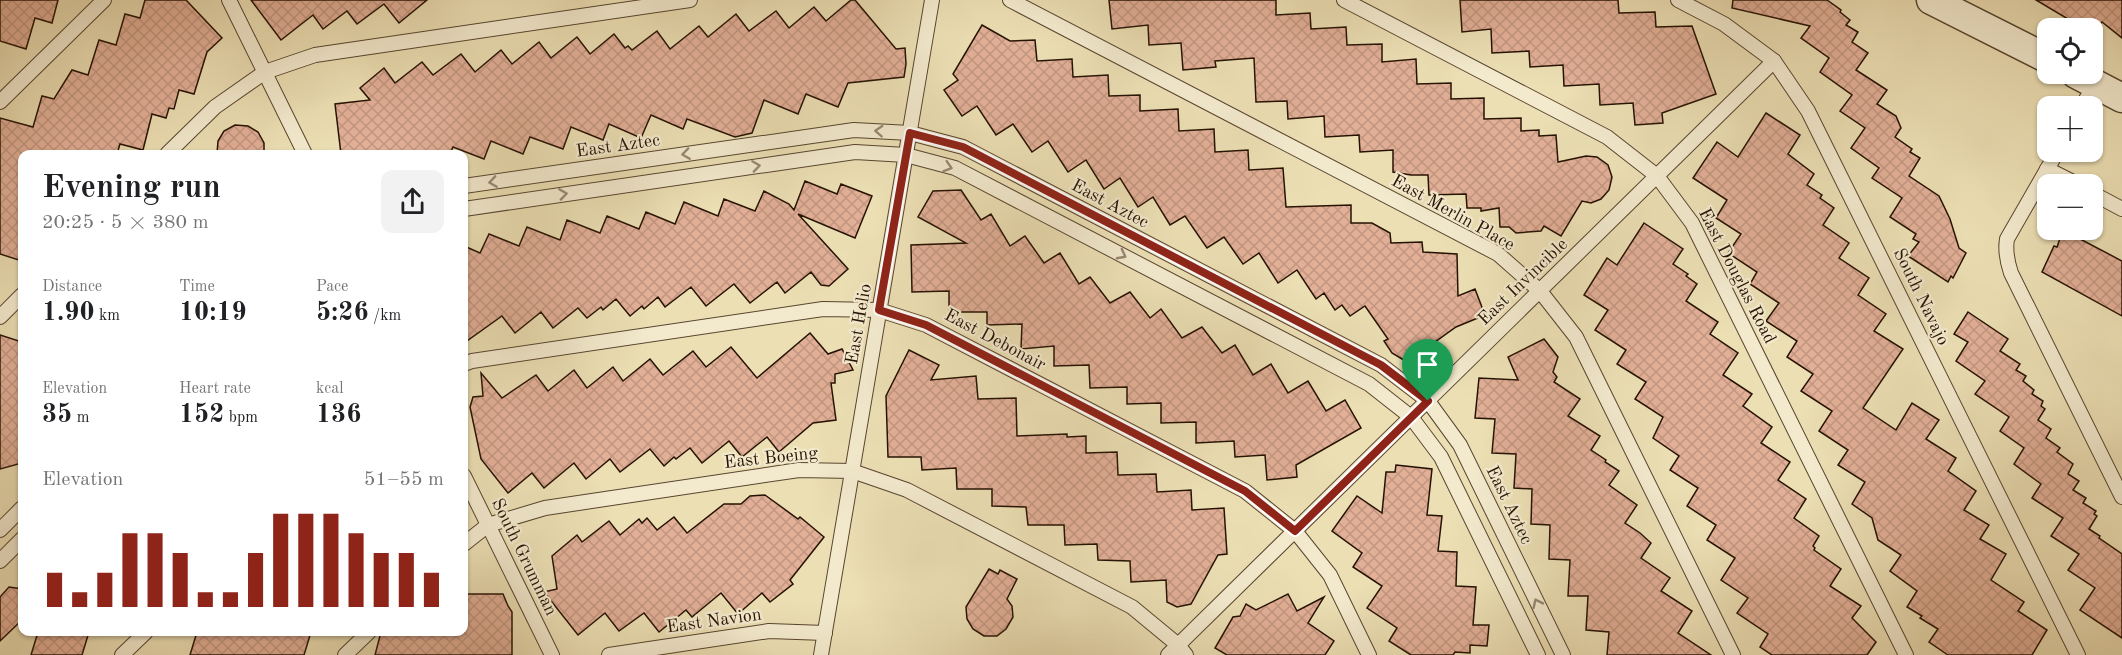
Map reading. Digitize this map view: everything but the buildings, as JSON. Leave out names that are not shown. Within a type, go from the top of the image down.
[{"type":"street","points":[[1931,0],[2037,53]]},
{"type":"street","points":[[2085,88],[2122,98]]},
{"type":"lane","points":[[0,102],[104,0]]},
{"type":"lane","points":[[229,0],[303,150]]},
{"type":"lane","points":[[171,150],[215,107],[265,72],[315,55],[690,0]]},
{"type":"lane","name":"East Helio","points":[[821,655],[932,0]]},
{"type":"lane","name":"East Merlin Place","points":[[1010,0],[1498,254],[1540,291],[1576,337],[1733,655]]},
{"type":"lane","name":"East Douglas Road","points":[[1344,0],[1606,137],[1657,176],[1692,223],[1906,655]]},
{"type":"lane","name":"South Navajo","points":[[1678,0],[1724,24],[1774,62],[1809,111],[2078,655]]},
{"type":"lane","name":"East Invincible","points":[[1168,655],[1182,650],[1295,531],[1774,62]]},
{"type":"lane","name":"East Aztec","points":[[468,185],[854,130],[910,133],[963,147],[1381,365],[1428,401],[1460,445],[1563,655]]},
{"type":"lane","points":[[468,208],[855,152],[906,155],[955,168],[1369,384],[1411,417],[1441,457],[1538,655]]},
{"type":"lane","points":[[2051,162],[2007,239],[2005,249],[2007,261],[2122,497]]},
{"type":"lane","points":[[2047,169],[2057,174]]},
{"type":"lane","points":[[2103,198],[2122,208]]},
{"type":"lane","points":[[0,317],[18,299]]},
{"type":"lane","name":"East Debonair","points":[[468,363],[823,309],[879,310],[926,325],[1245,491],[1295,531],[1330,575],[1369,655]]},
{"type":"lane","name":"East Boeing","points":[[468,541],[488,525],[557,506],[799,470],[852,471],[907,490],[1132,607],[1182,650]]},
{"type":"lane","name":"South Grumman","points":[[468,484],[552,655]]},
{"type":"lane","points":[[0,530],[18,512]]},
{"type":"lane","points":[[0,561],[18,543]]},
{"type":"lane","name":"East Navion","points":[[609,655],[769,631],[825,633]]},
{"type":"lane","points":[[122,655],[142,636]]},
{"type":"lane","points":[[345,655],[365,636]]},
{"type":"route","points":[[910,133],[963,147],[1381,365],[1428,401],[1295,531],[1245,491],[926,325],[879,310],[910,133]]}]
